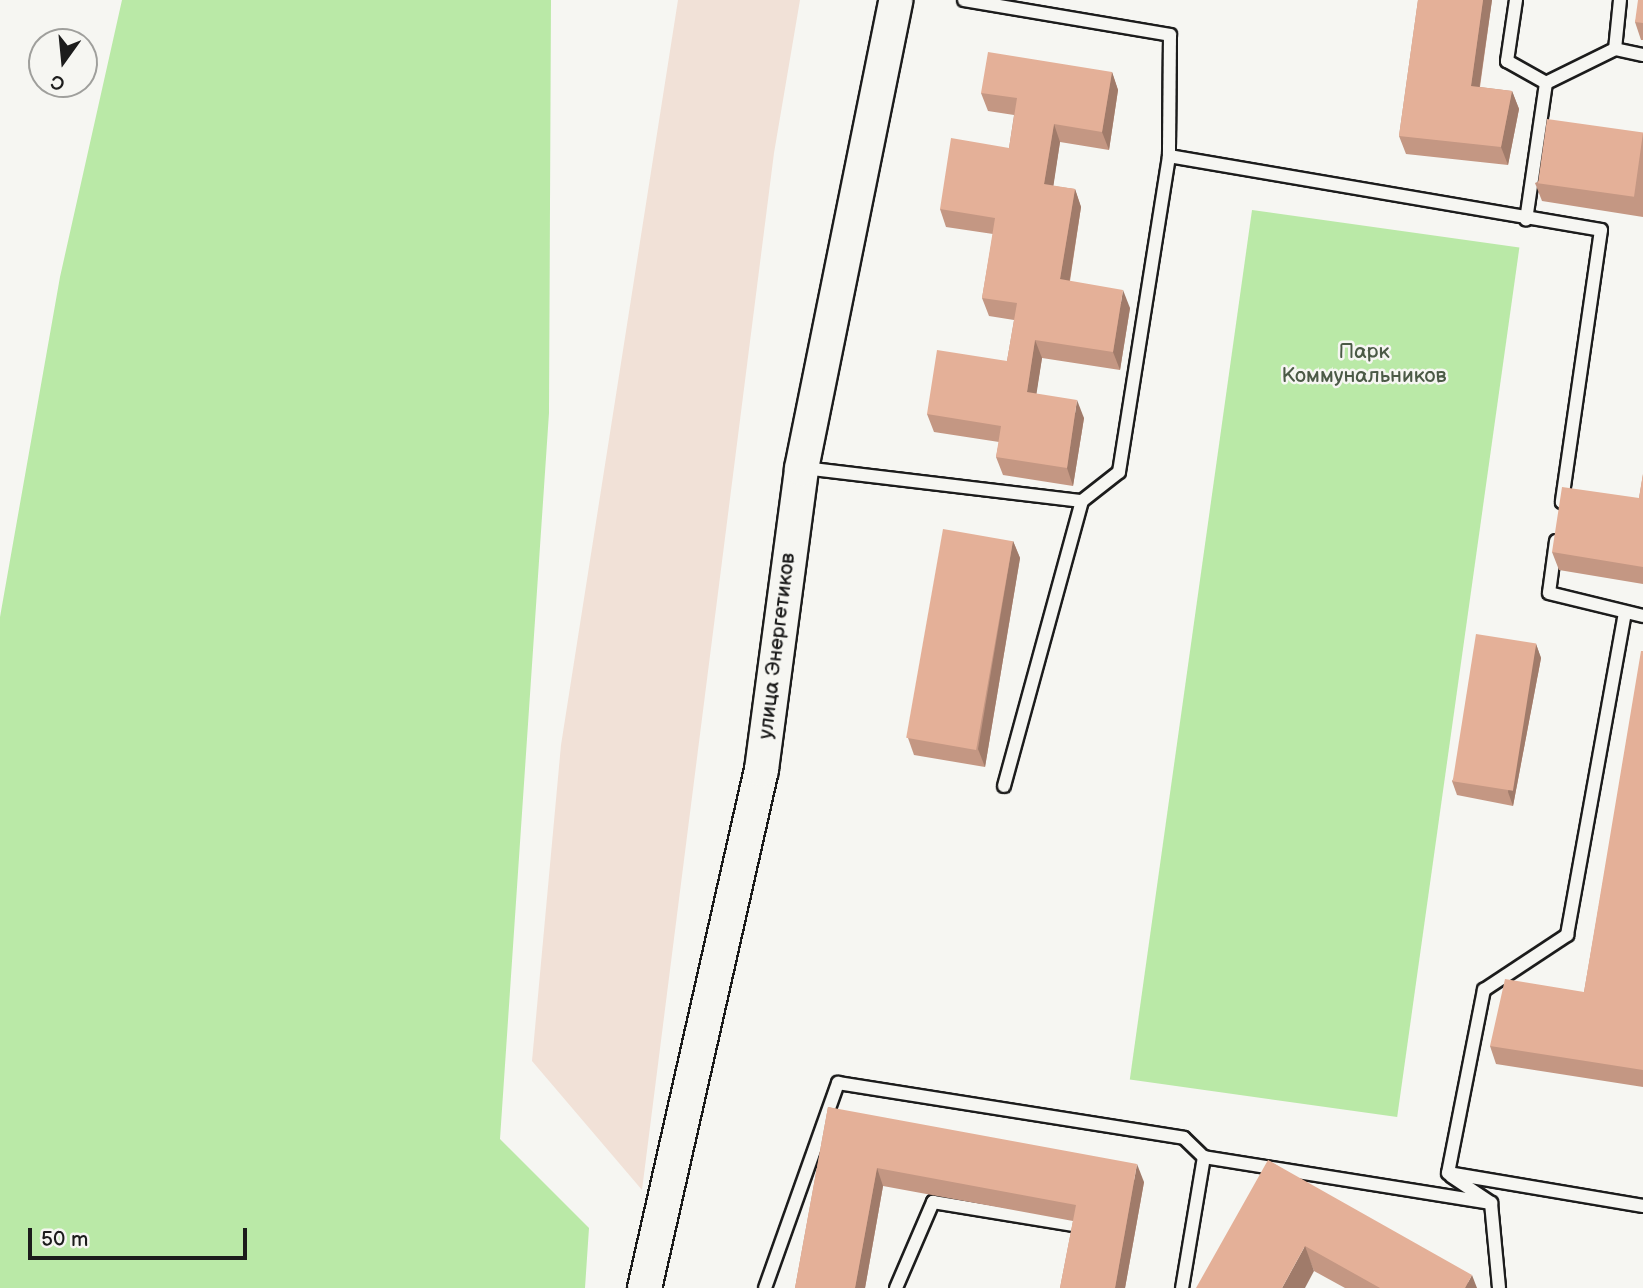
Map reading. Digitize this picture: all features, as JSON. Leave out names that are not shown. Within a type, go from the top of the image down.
[{"type":"street","name":"улица Энергетиков","points":[[644,1288],[761,769],[801,468],[895,0]]},
{"type":"lane","points":[[964,0],[1170,34],[1169,156],[1119,472],[1082,501],[1004,786]]},
{"type":"lane","points":[[1516,0],[1507,61],[1546,83]]},
{"type":"lane","points":[[1615,49],[1620,0]]},
{"type":"lane","points":[[1546,83],[1615,49],[1643,55]]},
{"type":"lane","points":[[1526,220],[1546,83]]},
{"type":"lane","points":[[1169,156],[1526,220],[1601,230],[1549,593],[1643,616]]},
{"type":"lane","points":[[801,468],[1082,501]]},
{"type":"lane","points":[[1448,1173],[1483,990],[1567,935],[1625,613]]},
{"type":"lane","points":[[765,1288],[838,1083],[1184,1138],[1204,1157],[1491,1203]]},
{"type":"lane","points":[[1182,1288],[1204,1157]]},
{"type":"lane","points":[[1448,1173],[1491,1203],[1499,1288]]},
{"type":"lane","points":[[1448,1173],[1643,1206]]},
{"type":"lane","points":[[896,1288],[933,1202],[1103,1230]]},
{"type":"shaded area","points":[[678,0],[800,0],[774,153],[642,1190],[532,1061],[561,745]]},
{"type":"green space","points":[[122,0],[551,0],[549,413],[500,1139],[589,1228],[585,1288],[0,1288],[0,617],[60,277]]},
{"type":"green space","name":"Парк Коммунальников","points":[[1252,210],[1519,248],[1397,1117],[1130,1079]]},
{"type":"building","points":[[1418,0],[1483,0],[1471,86],[1512,91],[1501,147],[1399,136]]},
{"type":"building","points":[[1638,0],[1643,0],[1643,23],[1635,22]]},
{"type":"building","points":[[988,52],[1112,72],[1102,132],[1054,124],[1044,184],[1075,189],[1060,279],[1123,290],[1113,352],[1035,340],[1027,392],[1077,400],[1067,468],[996,457],[1001,426],[927,414],[937,350],[1007,361],[1017,303],[982,298],[995,218],[940,209],[951,138],[1009,148],[1017,98],[981,93]]},
{"type":"building","points":[[1547,119],[1643,132],[1634,197],[1538,183]]},
{"type":"building","points":[[1643,474],[1643,567],[1552,552],[1562,487],[1639,498]]},
{"type":"building","points":[[943,529],[1013,541],[976,750],[906,738]]},
{"type":"building","points":[[1476,634],[1536,644],[1513,791],[1453,781]]},
{"type":"building","points":[[1641,651],[1643,1070],[1490,1046],[1505,979],[1584,992]]},
{"type":"building","points":[[828,1107],[1137,1164],[1115,1288],[1060,1288],[1076,1205],[877,1168],[855,1288],[795,1288]]},
{"type":"building","points":[[1268,1160],[1472,1275],[1465,1288],[1380,1288],[1305,1246],[1282,1288],[1196,1288]]}]
